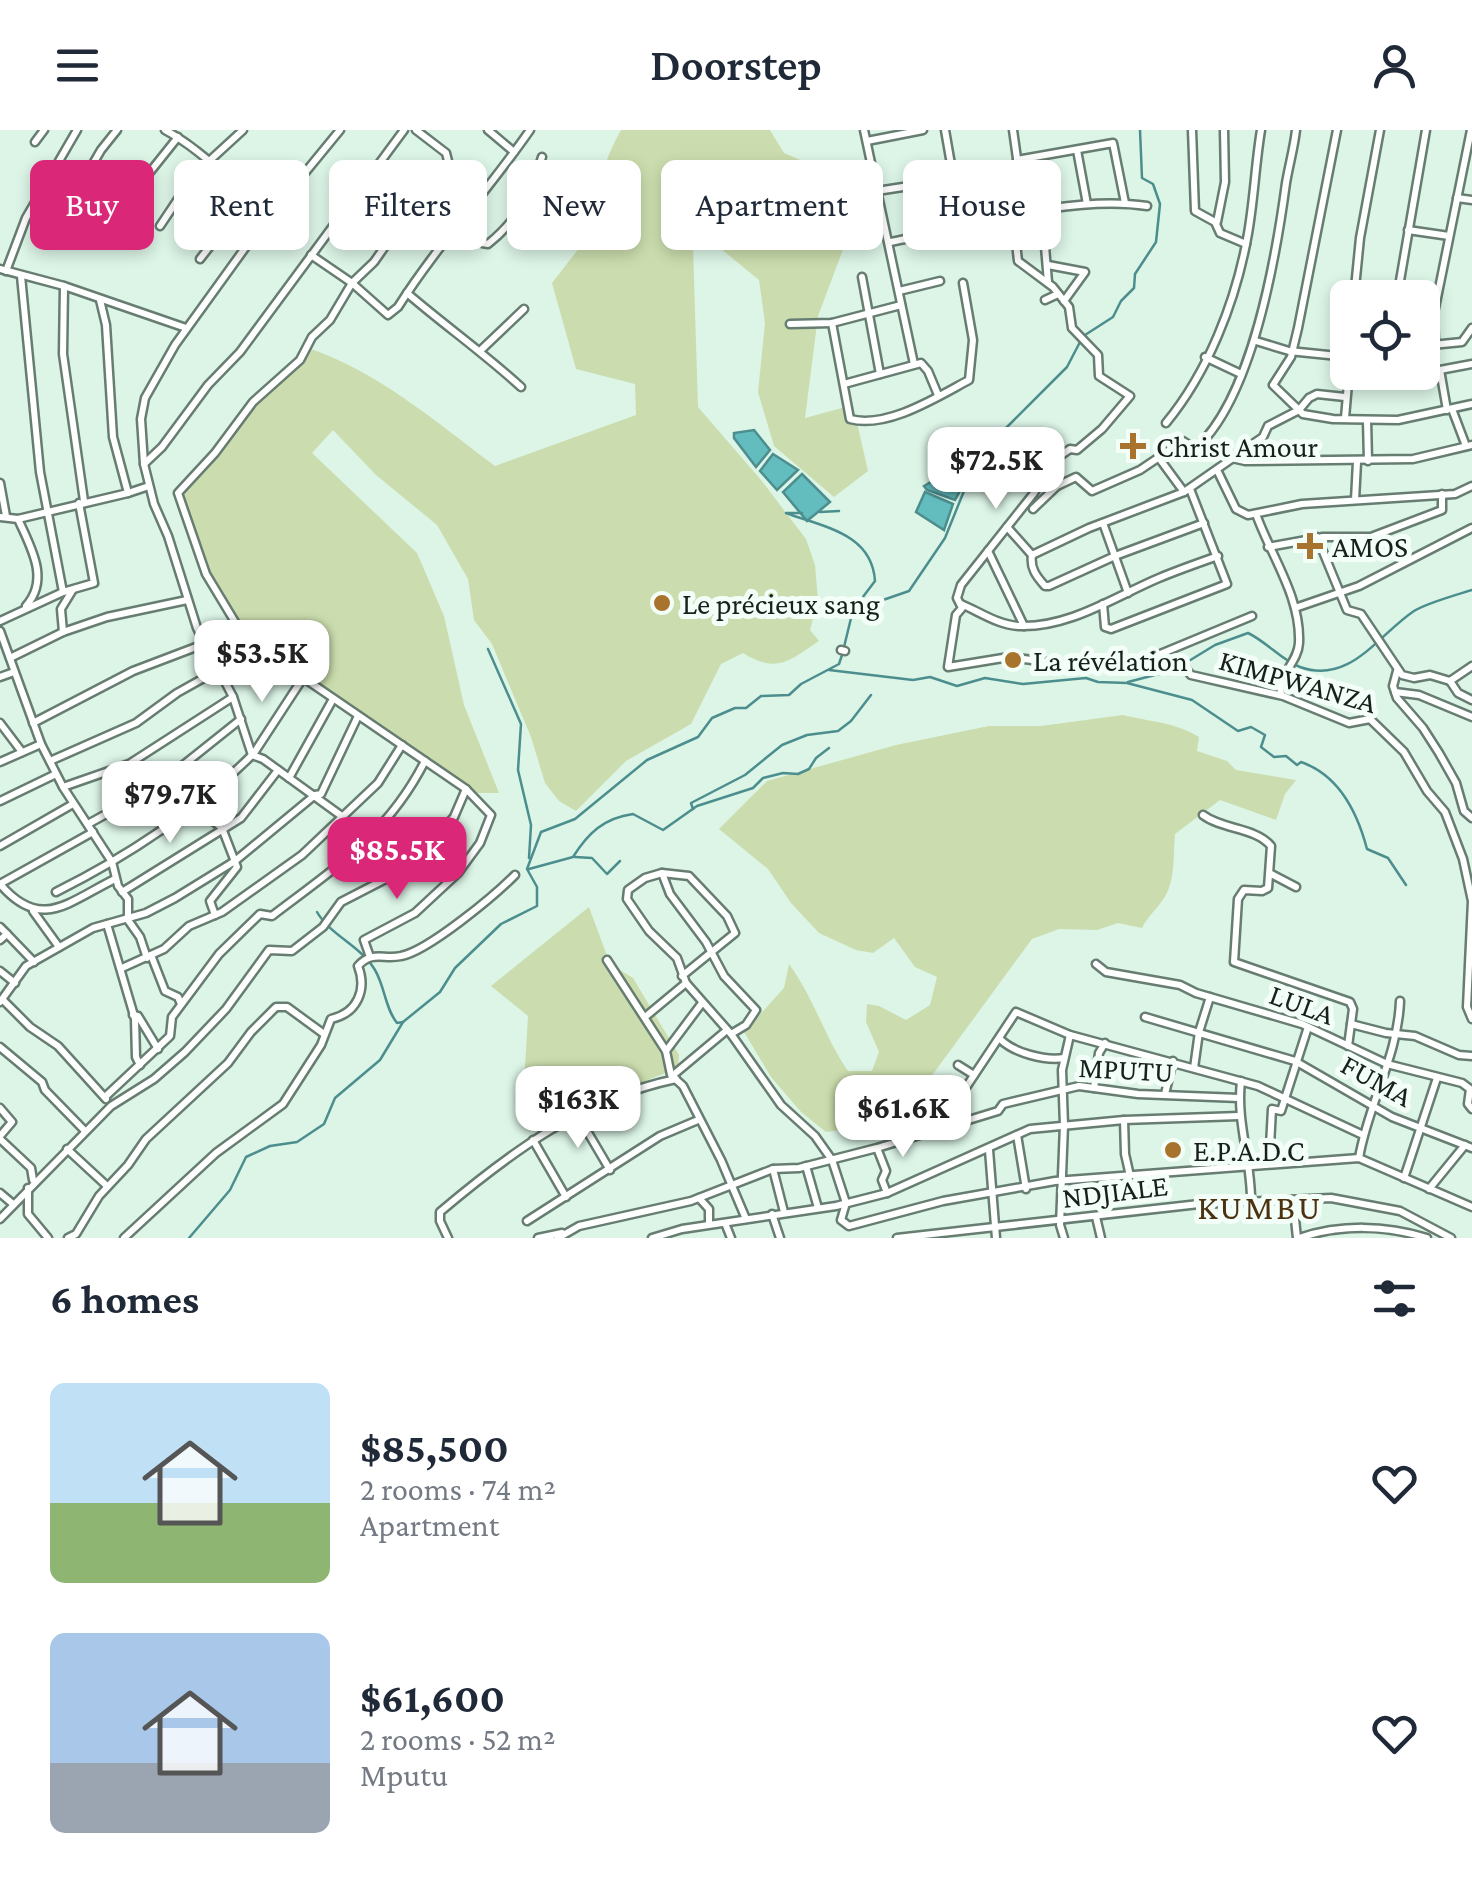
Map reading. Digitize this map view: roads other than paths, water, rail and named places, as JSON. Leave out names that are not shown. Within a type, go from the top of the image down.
[{"type":"street","points":[[35,142],[44,130]]},
{"type":"street","points":[[77,130],[26,218],[3,270],[64,286],[186,328]]},
{"type":"street","points":[[94,160],[116,130]]},
{"type":"street","points":[[165,130],[209,160],[243,130]]},
{"type":"street","points":[[309,169],[340,130]]},
{"type":"street","points":[[144,464],[240,352],[404,130]]},
{"type":"street","points":[[367,958],[364,940],[389,929],[428,902],[458,873],[480,843],[492,817],[466,789],[333,700],[234,622],[206,574],[178,492],[215,452],[252,402],[300,360],[352,283],[374,262],[421,195],[449,165],[446,153],[416,130]]},
{"type":"street","points":[[488,130],[514,152]]},
{"type":"street","points":[[487,189],[530,130]]},
{"type":"street","points":[[864,130],[870,160]]},
{"type":"street","points":[[866,141],[923,130]]},
{"type":"street","points":[[946,130],[952,160]]},
{"type":"street","points":[[1012,130],[1017,160]]},
{"type":"street","points":[[1192,130],[1195,211],[1216,224]]},
{"type":"street","points":[[1224,130],[1225,182],[1217,231],[1246,244]]},
{"type":"street","points":[[1166,422],[1194,382],[1223,323],[1246,244],[1261,130]]},
{"type":"street","points":[[1033,509],[1068,478],[1076,477],[1092,491],[1140,470],[1182,441],[1194,449],[1214,430],[1256,341],[1264,293],[1276,256],[1296,130]]},
{"type":"street","points":[[1337,130],[1292,350],[1273,385],[1307,415],[1398,420],[1472,404]]},
{"type":"street","points":[[1356,280],[1380,130]]},
{"type":"street","points":[[1400,280],[1426,130]]},
{"type":"street","points":[[1440,282],[1471,130]]},
{"type":"street","points":[[154,167],[178,137]]},
{"type":"street","points":[[1038,160],[1114,144],[1125,202]]},
{"type":"street","points":[[1078,150],[1087,204]]},
{"type":"street","points":[[487,244],[508,228],[528,199],[542,158]]},
{"type":"street","points":[[1457,198],[1472,200]]},
{"type":"street","points":[[1061,209],[1125,202],[1147,206]]},
{"type":"street","points":[[160,226],[174,205]]},
{"type":"street","points":[[883,215],[914,364]]},
{"type":"street","points":[[1408,230],[1449,236]]},
{"type":"street","points":[[890,242],[903,239]]},
{"type":"street","points":[[200,259],[207,250]]},
{"type":"street","points":[[246,250],[186,328],[145,398],[141,418],[144,464],[187,600],[204,644],[232,697],[253,754],[343,817]]},
{"type":"street","points":[[311,256],[352,283],[385,314],[398,307],[438,250]]},
{"type":"street","points":[[1017,250],[1018,261],[1048,282],[1072,312],[1072,328],[1098,354],[1099,376],[1130,396],[1090,442],[1054,460],[960,586],[957,598],[962,608],[956,616],[948,667],[1009,657],[1079,666],[1136,664],[1252,616]]},
{"type":"street","points":[[1046,250],[1048,282]]},
{"type":"street","points":[[1045,300],[1061,297],[1084,272],[1048,265]]},
{"type":"street","points":[[21,276],[40,472],[63,592]]},
{"type":"street","points":[[862,277],[880,375]]},
{"type":"street","points":[[899,291],[940,281]]},
{"type":"street","points":[[832,323],[847,414],[853,421],[901,415],[970,380],[973,340],[962,283]]},
{"type":"street","points":[[0,621],[94,582],[63,354],[64,286]]},
{"type":"street","points":[[407,293],[521,386]]},
{"type":"street","points":[[100,300],[106,325],[113,436],[128,493]]},
{"type":"street","points":[[790,324],[832,323],[902,305]]},
{"type":"street","points":[[480,350],[524,308]]},
{"type":"street","points":[[1440,344],[1462,342],[1472,328]]},
{"type":"street","points":[[1256,341],[1330,355]]},
{"type":"street","points":[[1206,357],[1241,374]]},
{"type":"street","points":[[844,384],[914,364],[924,365],[938,395]]},
{"type":"street","points":[[1204,439],[1230,460],[1356,462],[1418,458],[1469,445],[1449,410],[1440,370],[1472,364]]},
{"type":"street","points":[[1345,390],[1345,418]]},
{"type":"street","points":[[1032,555],[1187,490],[1263,437],[1268,426],[1299,410],[1309,398],[1318,394],[1344,397]]},
{"type":"street","points":[[1367,420],[1368,461]]},
{"type":"street","points":[[1103,604],[1105,626],[1111,629],[1228,580],[1187,490],[1159,458]]},
{"type":"street","points":[[1355,500],[1356,462]]},
{"type":"street","points":[[1216,470],[1236,509],[1246,515],[1276,507],[1455,494],[1472,486]]},
{"type":"street","points":[[0,483],[3,517],[18,519],[149,486]]},
{"type":"street","points":[[1268,548],[1317,537],[1371,537],[1442,510],[1442,494]]},
{"type":"street","points":[[1256,514],[1295,608],[1298,650],[1280,680],[1283,696]]},
{"type":"street","points":[[18,519],[38,569],[36,595],[21,611]]},
{"type":"street","points":[[1032,555],[1030,564],[1034,572],[1049,586],[1204,523]]},
{"type":"street","points":[[1103,524],[1128,593]]},
{"type":"street","points":[[1007,526],[1032,555]]},
{"type":"street","points":[[1295,608],[1340,594],[1472,528]]},
{"type":"street","points":[[1317,537],[1347,610],[1361,614],[1398,670],[1410,678],[1427,675],[1450,681],[1458,693],[1472,700]]},
{"type":"street","points":[[988,551],[1024,626]]},
{"type":"street","points":[[960,603],[994,620],[1024,626],[1060,620],[1218,556]]},
{"type":"street","points":[[63,632],[61,609],[72,590]]},
{"type":"street","points":[[10,658],[63,632],[107,617],[187,600]]},
{"type":"street","points":[[1,636],[41,744],[73,804],[112,862],[115,879],[128,899],[128,920],[165,991],[182,1004]]},
{"type":"street","points":[[33,722],[133,671],[204,644]]},
{"type":"street","points":[[1450,681],[1472,666]]},
{"type":"street","name":"KIMPWANZA","points":[[1186,669],[1191,675],[1283,696],[1349,724],[1370,718],[1404,752],[1449,822],[1470,886],[1468,1006],[1472,1019]]},
{"type":"street","points":[[50,761],[136,724],[177,693],[218,670]]},
{"type":"street","points":[[1398,670],[1394,692],[1440,753],[1456,783],[1461,804],[1472,817],[1449,822]]},
{"type":"street","points":[[0,677],[14,672]]},
{"type":"street","points":[[56,892],[112,862],[195,807],[253,754],[303,678]]},
{"type":"street","points":[[1394,692],[1419,696],[1472,717]]},
{"type":"street","points":[[63,787],[129,764],[232,697]]},
{"type":"street","points":[[289,778],[333,700]]},
{"type":"street","points":[[110,1106],[58,1046],[2,1001],[26,966],[108,924],[158,908],[235,861],[321,794],[358,716]]},
{"type":"street","points":[[88,824],[156,786],[241,719]]},
{"type":"street","points":[[0,722],[22,752]]},
{"type":"street","points":[[0,762],[41,744]]},
{"type":"street","points":[[122,968],[149,957],[189,926],[215,915],[275,876],[378,783],[402,745]]},
{"type":"street","points":[[105,1097],[170,1036],[171,1020],[242,927],[260,914],[272,916],[375,834],[408,793],[425,761]]},
{"type":"street","points":[[122,892],[244,814],[278,770]]},
{"type":"street","points":[[0,801],[56,774]]},
{"type":"street","points":[[0,1219],[110,1106],[154,1079],[185,1052],[226,1009],[269,950],[292,951],[327,922],[341,902],[400,872],[425,850],[454,817],[466,789]]},
{"type":"street","points":[[0,846],[73,804]]},
{"type":"street","points":[[195,807],[222,828],[235,861],[234,874],[210,901],[215,915]]},
{"type":"street","points":[[1203,815],[1212,822],[1268,841],[1271,874],[1266,891],[1249,888],[1240,894],[1234,962],[1352,1005],[1348,1046]]},
{"type":"street","points":[[93,832],[0,884],[15,902],[32,910],[50,911],[115,879]]},
{"type":"street","points":[[448,1238],[440,1212],[533,1140],[622,1093],[674,1078],[729,1032],[746,1025],[757,1011],[724,976],[706,942],[670,894],[662,873]]},
{"type":"street","points":[[645,1017],[683,977],[735,932],[727,916],[689,876],[662,873],[645,878],[633,885],[625,894],[626,899],[649,931],[677,958],[683,977],[729,1032],[770,1093],[816,1136],[832,1160],[846,1204],[841,1220],[850,1226],[904,1210],[1062,1182],[1359,1158],[1472,1207]]},
{"type":"street","points":[[1271,874],[1296,887]]},
{"type":"street","points":[[124,1238],[216,1153],[283,1104],[331,1020],[339,1018],[360,998],[363,978],[358,966],[367,958],[400,957],[435,942],[516,875]]},
{"type":"street","points":[[32,910],[59,947]]},
{"type":"street","points":[[108,924],[133,1014],[140,1065]]},
{"type":"street","points":[[0,927],[34,962]]},
{"type":"street","points":[[0,940],[8,934]]},
{"type":"street","points":[[607,960],[666,1051],[674,1078],[721,1160],[746,1219]]},
{"type":"street","name":"LULA","points":[[1096,964],[1106,972],[1180,985],[1308,1027],[1387,1064],[1468,1086],[1468,1104],[1472,1108]]},
{"type":"street","points":[[0,971],[15,983]]},
{"type":"street","points":[[1194,1069],[1199,1032],[1210,997]]},
{"type":"street","points":[[1359,1158],[1371,1106],[1398,1034],[1400,1002]]},
{"type":"street","points":[[666,1051],[702,1003]]},
{"type":"street","points":[[68,1238],[76,1234],[107,1186],[146,1139],[228,1063],[248,1035],[276,1007],[287,1007],[324,1034]]},
{"type":"street","points":[[937,1132],[1016,1012],[1070,1035],[1241,1080],[1363,1135]]},
{"type":"street","points":[[133,1014],[158,1048]]},
{"type":"street","name":"FUMA","points":[[1145,1017],[1295,1060],[1371,1106],[1468,1147]]},
{"type":"street","points":[[1351,1024],[1415,1036],[1459,1055],[1472,1056]]},
{"type":"street","points":[[1269,1164],[1272,1109],[1281,1110],[1286,1099],[1308,1027]]},
{"type":"street","points":[[1064,1238],[1063,1088],[1070,1035]]},
{"type":"street","points":[[1000,1039],[1015,1050],[1039,1058],[1064,1058]]},
{"type":"street","points":[[1094,1088],[1099,1053],[1105,1044]]},
{"type":"street","points":[[0,1047],[42,1082],[44,1090],[85,1131]]},
{"type":"street","points":[[1164,1095],[1173,1061]]},
{"type":"street","points":[[958,1065],[974,1075]]},
{"type":"street","points":[[1404,1178],[1437,1078]]},
{"type":"street","points":[[1241,1080],[1239,1116],[1246,1165],[1252,1178],[1251,1203]]},
{"type":"street","name":"MPUTU","points":[[538,1238],[699,1198],[773,1169],[806,1166],[937,1132],[998,1111],[1004,1104],[1063,1088],[1239,1098]]},
{"type":"street","points":[[0,1108],[12,1122],[0,1138],[31,1168],[28,1214],[48,1238]]},
{"type":"street","points":[[577,1114],[610,1170]]},
{"type":"street","points":[[658,1237],[709,1224],[846,1204],[887,1193],[1017,1134],[1044,1127],[1239,1116]]},
{"type":"street","points":[[527,1221],[660,1136],[698,1120]]},
{"type":"street","points":[[1124,1120],[1130,1176]]},
{"type":"street","points":[[1017,1134],[1026,1188]]},
{"type":"street","points":[[533,1140],[566,1196]]},
{"type":"street","points":[[1429,1189],[1468,1147]]},
{"type":"street","points":[[877,1148],[886,1171],[882,1180],[887,1193]]},
{"type":"street","points":[[68,1150],[107,1186]]},
{"type":"street","points":[[989,1150],[996,1238]]},
{"type":"street","points":[[806,1166],[818,1208]]},
{"type":"street","points":[[773,1169],[784,1212]]},
{"type":"street","points":[[0,1193],[13,1204]]},
{"type":"street","points":[[699,1198],[710,1211],[709,1224]]},
{"type":"street","name":"NDJIALE","points":[[897,1238],[1198,1204],[1336,1198],[1392,1208],[1423,1220],[1451,1238]]},
{"type":"street","points":[[1293,1200],[1298,1238],[1348,1228],[1383,1228],[1427,1238]]},
{"type":"street","points":[[772,1214],[780,1238]]},
{"type":"street","points":[[1096,1217],[1101,1238]]},
{"type":"street","points":[[725,1224],[731,1238]]},
{"type":"water","points":[[754,430],[770,450],[756,467],[734,438],[734,433]]},
{"type":"water","points":[[773,454],[798,470],[777,490],[760,471]]},
{"type":"water","points":[[946,473],[962,487],[955,500],[924,486]]},
{"type":"water","points":[[802,474],[830,502],[807,521],[783,492]]},
{"type":"water","points":[[925,492],[953,504],[944,530],[916,512]]},
{"type":"waterway","points":[[1085,335],[1113,317],[1134,288],[1135,274],[1156,242],[1160,204],[1153,184],[1142,178],[1140,130]]},
{"type":"waterway","points":[[857,609],[909,591],[945,538],[966,486],[1006,428],[1067,367],[1080,342]]},
{"type":"waterway","points":[[820,512],[839,511]]},
{"type":"waterway","points":[[802,513],[786,513],[843,534],[865,552],[872,565],[875,581],[853,610],[844,647]]},
{"type":"waterway","points":[[1128,682],[1174,670],[1215,645],[1248,633],[1300,667],[1334,669],[1362,655],[1414,611],[1472,590]]},
{"type":"waterway","points":[[488,649],[521,724],[518,770],[531,825],[529,858]]},
{"type":"waterway","points":[[189,1238],[230,1190],[246,1157],[270,1146],[297,1142],[324,1124],[335,1098],[380,1060],[403,1022],[440,992],[455,968],[501,924],[537,906],[537,887],[527,869],[541,832],[575,819],[647,760],[698,737],[712,718],[735,708],[746,708],[761,696],[789,695],[801,684],[839,664],[842,655]]},
{"type":"waterway","points":[[829,670],[913,680],[930,677],[957,686],[985,678],[1023,684],[1086,678],[1127,683],[1192,700],[1238,731],[1251,727],[1265,735],[1261,747],[1274,757],[1286,756],[1297,765],[1301,762],[1326,776],[1352,808],[1367,849],[1388,858],[1406,885]]},
{"type":"waterway","points":[[693,809],[691,803],[745,775],[782,745],[807,735],[838,731],[871,695]]},
{"type":"waterway","points":[[529,869],[573,857],[591,834],[614,819],[633,814],[663,830],[697,806],[753,788],[763,778],[809,769],[829,748]]},
{"type":"waterway","points":[[575,857],[592,858],[607,874],[620,861]]},
{"type":"waterway","points":[[317,912],[369,962],[393,1017],[397,1023],[403,1022]]},
{"type":"place","name":"Christ Amour","points":[[1133,446]]},
{"type":"place","name":"AMOS","points":[[1310,546]]},
{"type":"place","name":"Le précieux sang","points":[[662,603]]},
{"type":"place","name":"La révélation","points":[[1013,660]]},
{"type":"place","name":"E.P.A.D.C","points":[[1173,1150]]},
{"type":"district","name":"KUMBU","points":[[1260,1207]]}]
